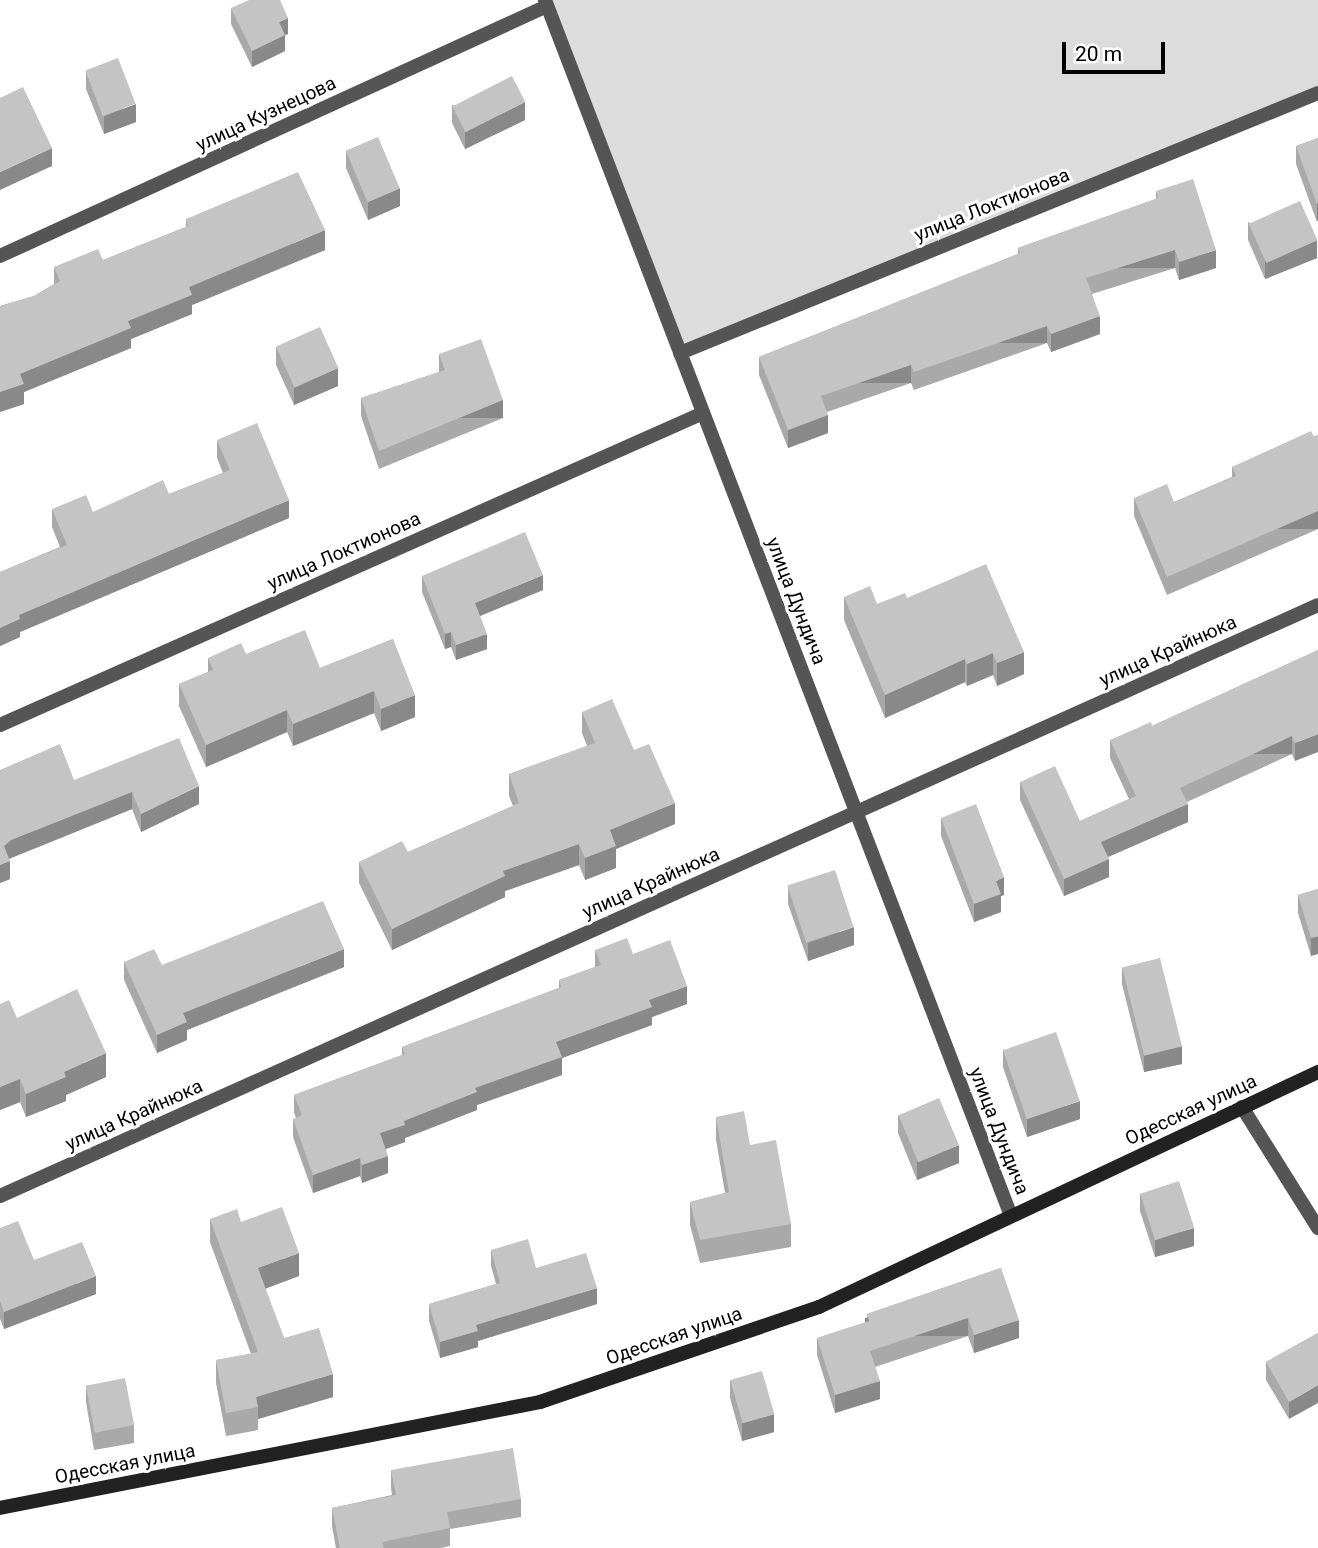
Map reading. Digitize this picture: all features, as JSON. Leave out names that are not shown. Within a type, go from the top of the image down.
[{"type":"main road","name":"Одесская улица","points":[[0,1508],[540,1402],[819,1307],[1318,1072]]},
{"type":"street","name":"улица Кузнецова","points":[[0,256],[546,3]]},
{"type":"street","name":"улица Дундича","points":[[546,3],[1011,1216]]},
{"type":"street","name":"улица Локтионова","points":[[680,353],[1318,93]]},
{"type":"street","name":"улица Локтионова","points":[[0,725],[703,412]]},
{"type":"street","name":"улица Крайнюка","points":[[0,1196],[1318,605]]},
{"type":"street","points":[[1242,1107],[1318,1228]]},
{"type":"shaded area","points":[[545,0],[1318,0],[1318,93],[680,353]]},
{"type":"building","points":[[249,0],[280,0],[288,18],[279,22],[285,35],[252,51],[231,8]]},
{"type":"building","points":[[118,58],[136,104],[103,116],[85,71]]},
{"type":"building","points":[[512,76],[525,102],[465,132],[452,106]]},
{"type":"building","points":[[23,87],[52,148],[0,172],[0,98]]},
{"type":"building","points":[[378,137],[400,189],[368,202],[346,151]]},
{"type":"building","points":[[1318,138],[1318,203],[1317,204],[1296,146]]},
{"type":"building","points":[[298,172],[325,230],[189,287],[192,295],[128,321],[131,328],[20,374],[24,384],[0,392],[0,306],[34,296],[60,281],[54,267],[98,249],[103,260],[188,226],[186,219]]},
{"type":"building","points":[[1193,179],[1216,250],[1179,262],[1175,250],[1086,278],[1100,316],[1051,334],[1047,326],[914,372],[911,365],[821,396],[828,415],[788,430],[759,357],[1020,253],[1018,248],[1158,198],[1156,191]]},
{"type":"building","points":[[1300,201],[1317,240],[1266,263],[1249,224]]},
{"type":"building","points":[[320,327],[338,368],[294,388],[276,347]]},
{"type":"building","points":[[481,339],[503,400],[379,451],[361,398],[445,370],[439,354]]},
{"type":"building","points":[[257,423],[289,500],[19,615],[20,619],[0,628],[0,572],[67,545],[52,509],[86,495],[93,512],[163,480],[169,494],[230,470],[217,440]]},
{"type":"building","points":[[1311,431],[1314,437],[1318,435],[1318,511],[1167,577],[1134,498],[1167,484],[1174,502],[1236,476],[1232,467]]},
{"type":"building","points":[[525,532],[543,575],[475,603],[487,634],[456,645],[451,632],[445,634],[422,576]]},
{"type":"building","points":[[986,564],[1024,652],[997,663],[993,653],[967,664],[965,659],[885,695],[844,597],[870,586],[877,604],[905,593],[907,598]]},
{"type":"building","points":[[305,630],[320,668],[393,639],[415,695],[381,709],[374,691],[293,724],[287,710],[206,745],[179,684],[213,670],[208,658],[241,643],[246,654]]},
{"type":"building","points":[[1318,650],[1318,734],[1295,743],[1292,736],[1180,788],[1188,804],[1101,842],[1109,859],[1064,879],[1020,782],[1055,766],[1080,821],[1136,796],[1110,740],[1151,722],[1152,726]]},
{"type":"building","points":[[612,699],[634,750],[649,744],[675,803],[610,830],[616,846],[585,858],[579,844],[503,871],[505,876],[392,929],[359,862],[402,841],[408,852],[519,803],[509,774],[595,743],[582,712]]},
{"type":"building","points":[[179,738],[199,786],[141,814],[132,792],[11,840],[4,846],[10,861],[0,865],[0,770],[60,744],[74,780]]},
{"type":"building","points":[[976,804],[1004,877],[996,881],[1001,894],[974,904],[941,818]]},
{"type":"building","points":[[835,870],[854,927],[806,943],[787,885]]},
{"type":"building","points":[[1318,889],[1318,936],[1311,938],[1298,895]]},
{"type":"building","points":[[323,901],[344,949],[183,1013],[187,1022],[157,1035],[124,962],[154,949],[162,965]]},
{"type":"building","points":[[627,938],[633,954],[670,940],[687,986],[649,1000],[652,1007],[556,1042],[562,1057],[475,1088],[477,1092],[404,1121],[405,1125],[380,1133],[388,1156],[362,1165],[360,1158],[313,1175],[293,1119],[302,1115],[294,1095],[405,1054],[402,1047],[561,987],[559,980],[601,965],[595,950]]},
{"type":"building","points":[[1160,958],[1182,1046],[1144,1056],[1122,967]]},
{"type":"building","points":[[77,989],[106,1053],[64,1072],[66,1077],[26,1094],[20,1079],[0,1087],[0,1004],[9,1000],[17,1018]]},
{"type":"building","points":[[1056,1032],[1080,1101],[1027,1119],[1003,1050]]},
{"type":"building","points":[[939,1098],[959,1145],[918,1162],[898,1115]]},
{"type":"building","points":[[744,1111],[750,1145],[776,1140],[791,1224],[700,1240],[690,1202],[729,1192],[716,1117]]},
{"type":"building","points":[[1179,1181],[1194,1228],[1155,1240],[1140,1194]]},
{"type":"building","points":[[282,1207],[299,1253],[258,1268],[284,1338],[319,1328],[333,1374],[256,1397],[258,1407],[226,1413],[216,1360],[258,1352],[210,1219],[237,1209],[241,1222]]},
{"type":"building","points":[[18,1221],[34,1260],[82,1242],[96,1276],[4,1312],[0,1301],[0,1228]]},
{"type":"building","points":[[528,1239],[536,1268],[586,1253],[597,1288],[476,1325],[478,1331],[440,1342],[429,1304],[500,1283],[491,1250]]},
{"type":"building","points":[[1001,1268],[1019,1320],[974,1335],[968,1318],[870,1351],[880,1381],[835,1395],[817,1338],[869,1321],[867,1314]]},
{"type":"building","points":[[1318,1333],[1318,1385],[1289,1402],[1266,1362]]},
{"type":"building","points":[[762,1371],[774,1414],[743,1423],[730,1380]]},
{"type":"building","points":[[125,1378],[134,1425],[95,1433],[86,1386]]},
{"type":"building","points":[[513,1448],[521,1499],[447,1512],[450,1528],[382,1542],[384,1548],[340,1548],[332,1508],[396,1495],[391,1470]]}]
